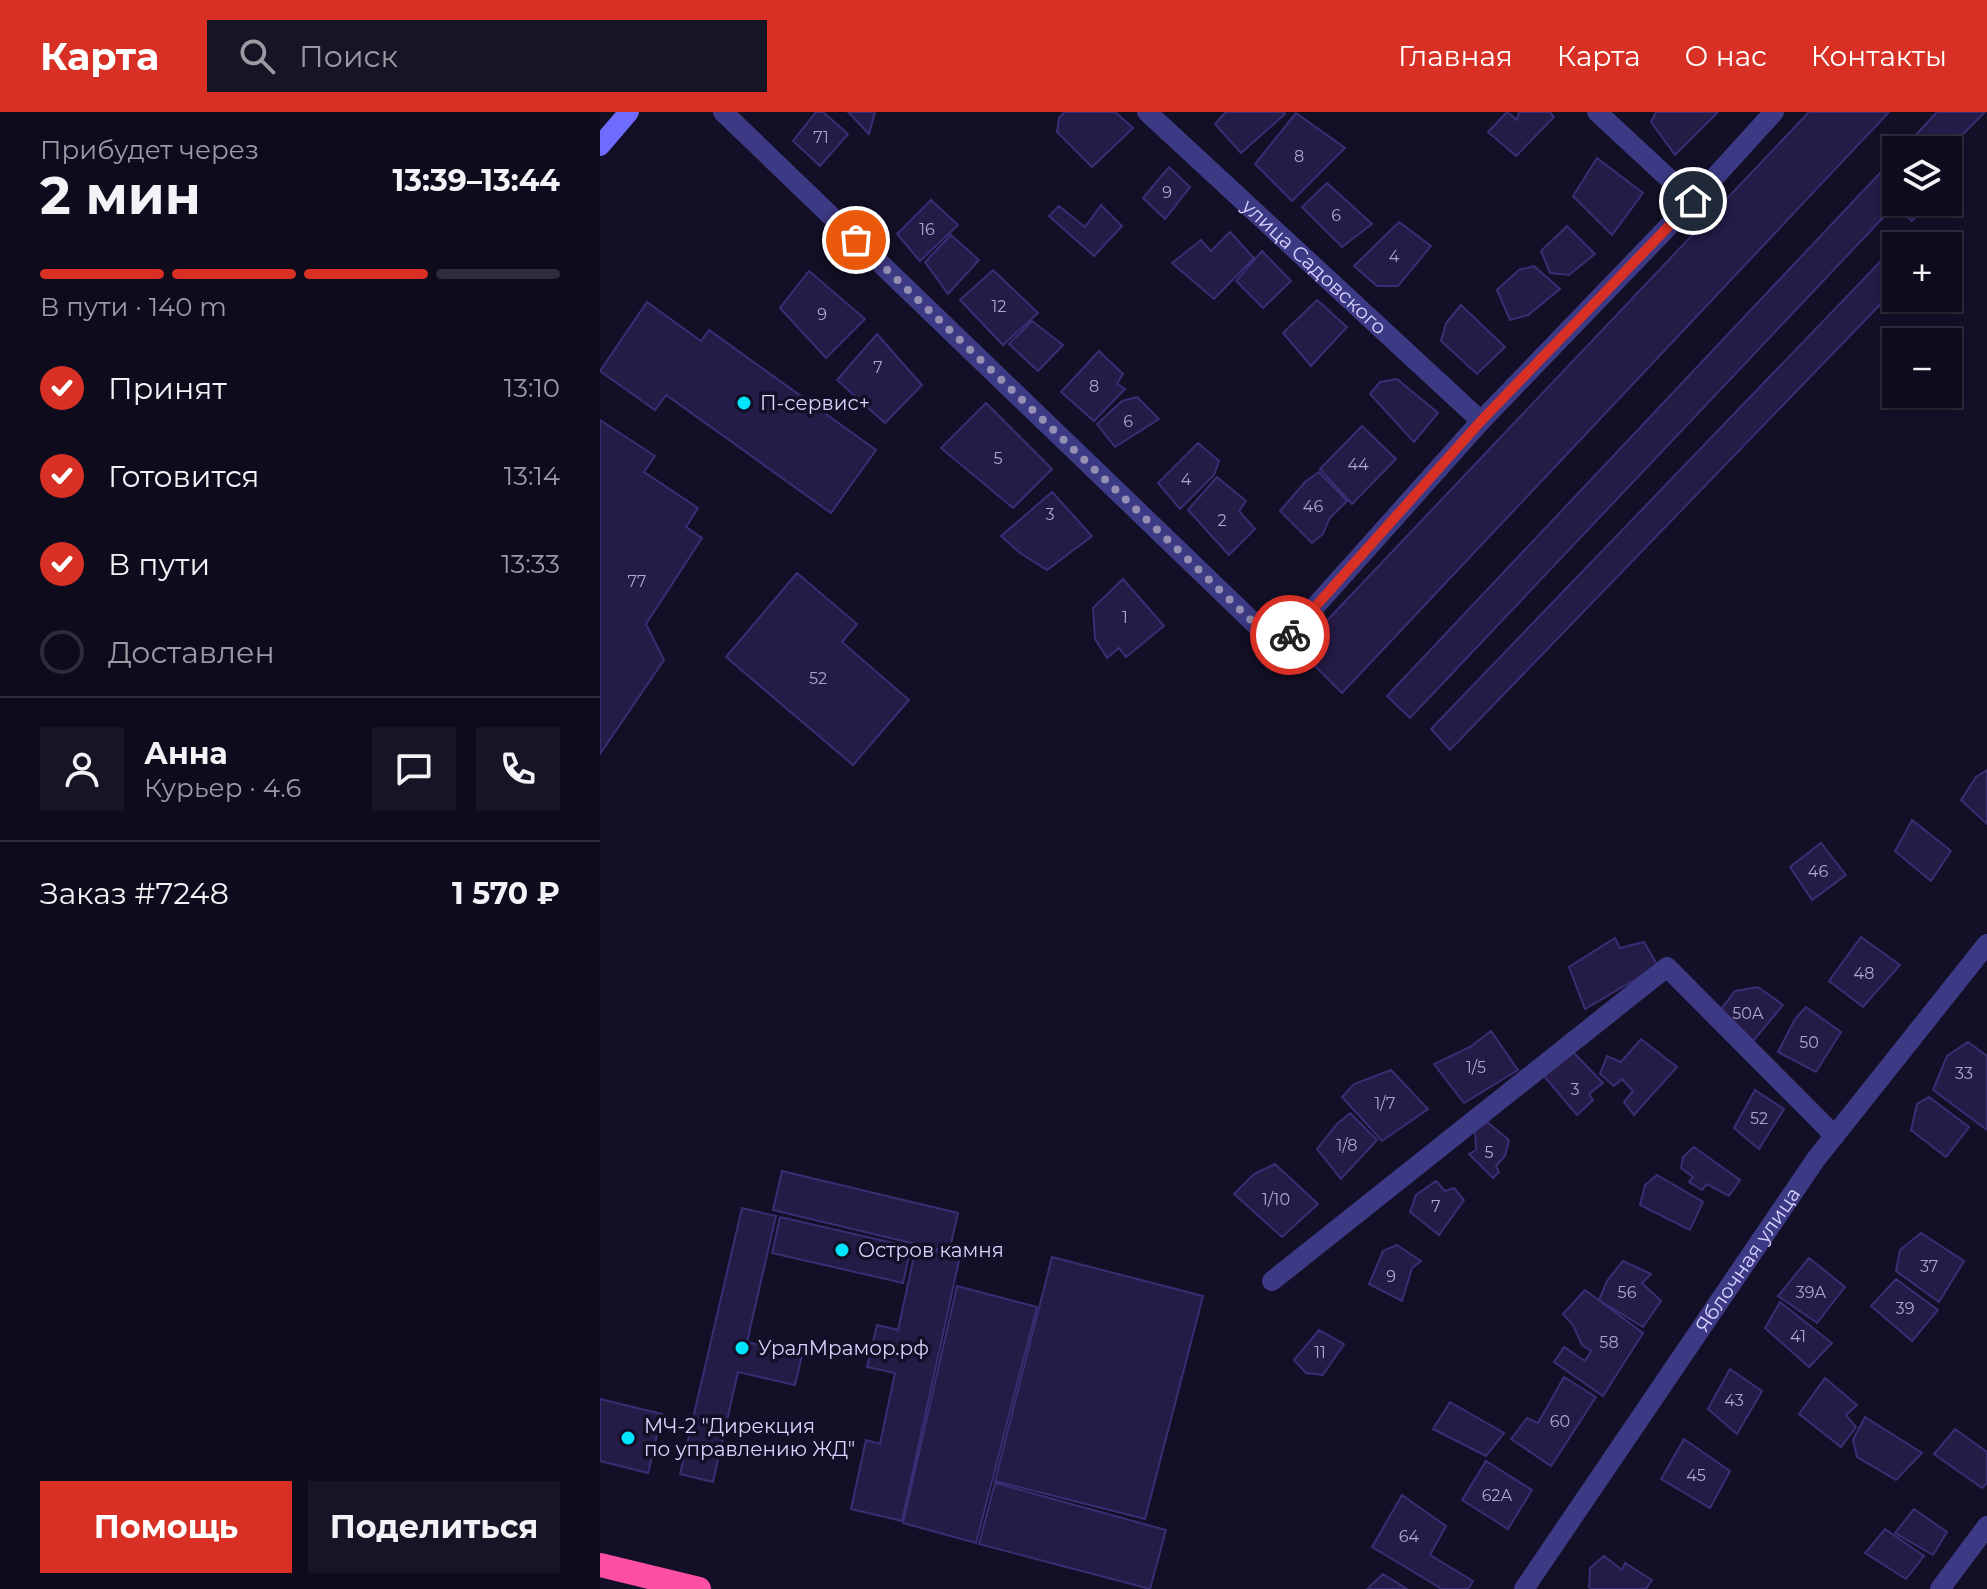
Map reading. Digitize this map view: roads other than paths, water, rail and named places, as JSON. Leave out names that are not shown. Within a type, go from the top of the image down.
[{"type":"highway","points":[[600,1565],[699,1589]]},
{"type":"main road","points":[[600,146],[629,112]]},
{"type":"street","points":[[723,112],[1279,647],[1481,421],[1693,201],[1774,112]]},
{"type":"street","name":"улица Садовского","points":[[1147,112],[1481,421]]},
{"type":"street","points":[[1597,112],[1693,201]]},
{"type":"street","name":"Яблочная улица","points":[[1524,1589],[1816,1159],[1987,944]]},
{"type":"street","points":[[1272,1281],[1667,967],[1835,1136]]},
{"type":"street","points":[[1940,1589],[1987,1526]]},
{"type":"place","name":"П-сервис+","points":[[744,403]]},
{"type":"place","name":"Остров камня","points":[[842,1250]]},
{"type":"place","name":"УралМрамор.рф","points":[[742,1348]]},
{"type":"place","name":"МЧ-2 \"Дирекция по управлению ЖД\"","points":[[628,1438]]}]
